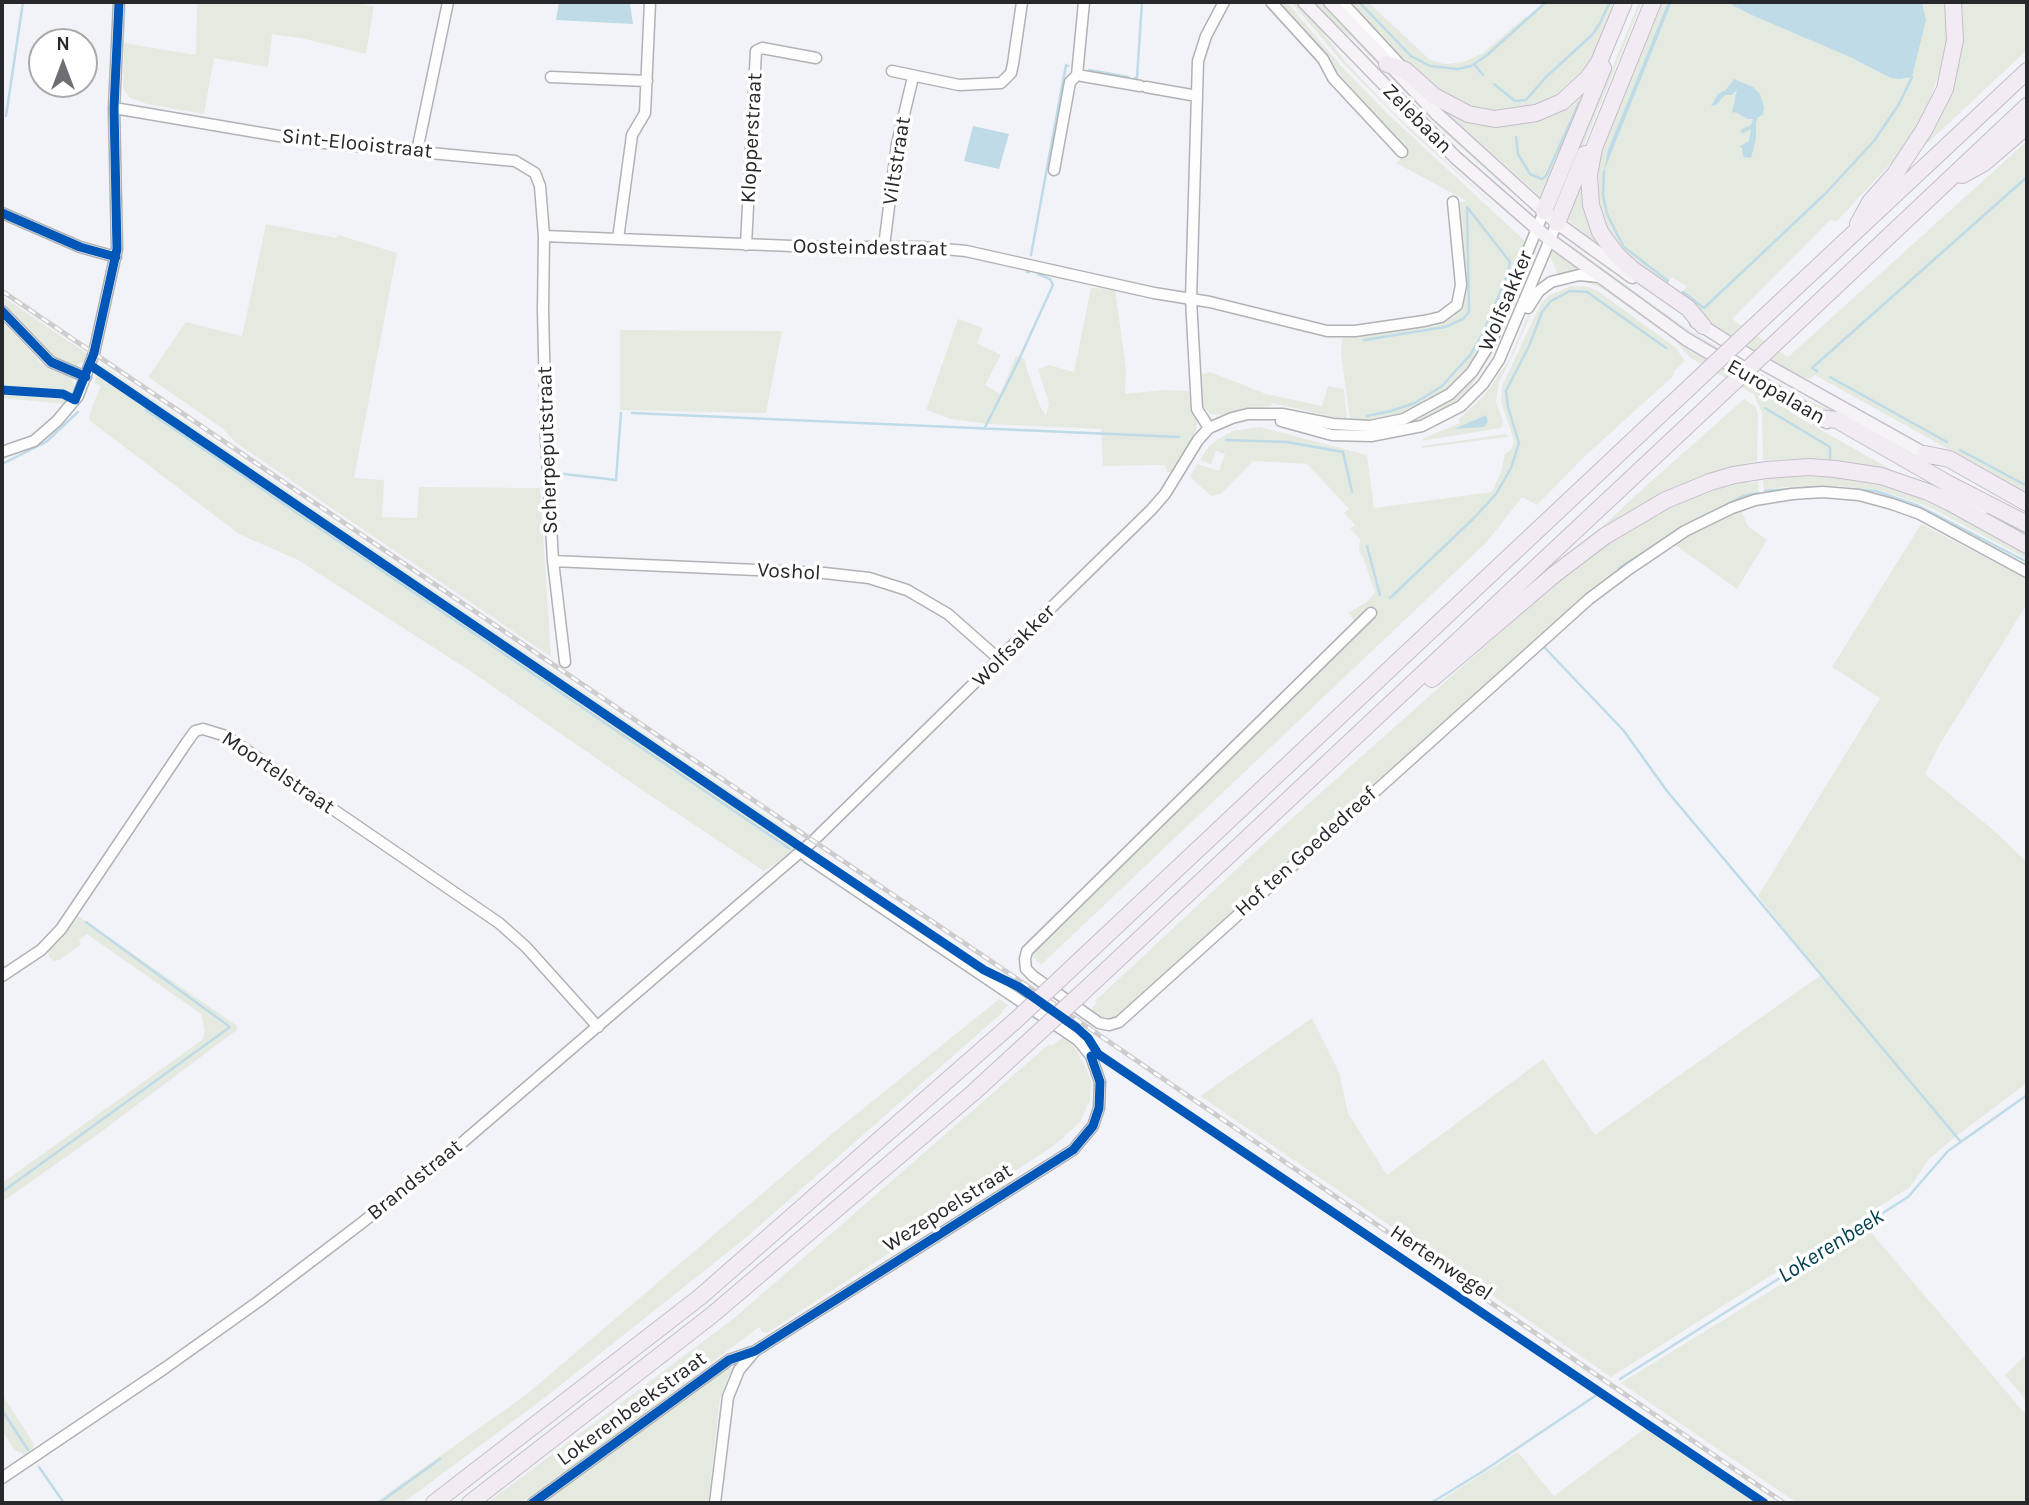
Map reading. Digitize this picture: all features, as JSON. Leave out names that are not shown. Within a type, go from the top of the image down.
[{"type":"highway","points":[[1387,64],[1405,70],[1434,96],[1468,114],[1495,119],[1536,113],[1562,102],[1588,78],[1599,62],[1627,2]]},
{"type":"highway","points":[[1544,211],[1627,2]]},
{"type":"highway","points":[[1558,223],[1647,2]]},
{"type":"highway","points":[[1653,2],[1594,148],[1589,175],[1591,205],[1600,232],[1616,254],[1632,269],[1688,307],[1703,326]]},
{"type":"highway","points":[[1848,241],[1870,202],[1895,174],[1924,130],[1945,89],[1955,40],[1953,2]]},
{"type":"highway","points":[[434,1503],[700,1297],[1015,1021],[2027,71]]},
{"type":"highway","points":[[470,1503],[712,1315],[974,1092],[1400,697],[2027,106]]},
{"type":"highway","points":[[1941,187],[1984,163],[2027,125]]},
{"type":"highway","points":[[1819,418],[1837,421],[2027,524]]},
{"type":"highway","points":[[1925,454],[1949,459],[2027,503]]},
{"type":"highway","points":[[1400,697],[1435,678],[1555,574],[1625,522],[1677,495],[1734,475],[1808,467],[1835,468],[1881,476],[1939,497],[2027,545]]},
{"type":"main road","name":"Zelebaan","points":[[1304,2],[1438,141],[1537,228]]},
{"type":"main road","name":"Zelebaan","points":[[1330,2],[1437,114],[1544,211]]},
{"type":"main road","name":"Europalaan","points":[[1544,211],[1703,326],[1748,355],[2027,510]]},
{"type":"main road","name":"Europalaan","points":[[1537,228],[1686,339],[2027,537]]},
{"type":"street","points":[[2,452],[33,441],[57,421],[78,397],[90,365],[116,257],[114,108],[119,2]]},
{"type":"street","points":[[417,151],[448,2]]},
{"type":"street","points":[[618,239],[632,135],[645,113],[650,2]]},
{"type":"street","points":[[892,71],[959,85],[1002,83],[1011,73],[1022,2]]},
{"type":"street","points":[[1054,170],[1070,82],[1077,75],[1083,2]]},
{"type":"street","points":[[1209,428],[1197,409],[1191,299],[1198,61],[1206,36],[1224,2]]},
{"type":"street","name":"Zelebaan","points":[[1271,2],[1323,59],[1333,78],[1402,152]]},
{"type":"street","points":[[1342,2],[1405,70]]},
{"type":"street","name":"Klopperstraat","points":[[747,245],[756,51],[762,48],[816,58]]},
{"type":"street","points":[[1077,75],[1197,96]]},
{"type":"street","name":"Viltstraat","points":[[884,246],[897,144],[913,76]]},
{"type":"street","points":[[551,77],[647,81]]},
{"type":"street","name":"Sint-Elooistraat","points":[[114,108],[314,142],[515,161],[535,173],[540,186],[544,236]]},
{"type":"street","name":"Oosteindestraat","points":[[544,236],[966,251],[1327,331],[1380,328],[1441,317],[1457,305],[1461,285],[1453,202]]},
{"type":"street","name":"Wolfsakker","points":[[803,849],[832,825],[1150,510],[1165,494],[1198,440],[1209,428],[1240,415],[1262,414],[1282,414],[1346,426],[1370,426],[1420,413],[1450,394],[1472,372],[1492,340],[1544,211]]},
{"type":"street","points":[[2,213],[80,247],[116,257]]},
{"type":"street","name":"Wolfsakker","points":[[1483,384],[1513,332],[1558,223]]},
{"type":"street","name":"Scherpeputstraat","points":[[544,236],[546,438],[553,561],[565,662]]},
{"type":"street","name":"Wolfsakker","points":[[1262,414],[1345,437],[1404,431],[1442,417],[1472,396],[1499,370],[1506,360],[1528,307],[1539,291],[1564,277],[1586,274],[1600,277]]},
{"type":"street","points":[[2,311],[51,362],[86,377]]},
{"type":"street","name":"Hof ten Goededreef","points":[[1371,613],[1027,951],[1024,959],[1026,969],[1033,976],[1099,1023],[1109,1025],[1119,1022],[1589,599],[1685,531],[1732,508],[1755,500],[1792,494],[1823,492],[1858,495],[1892,503],[1920,514],[2027,572]]},
{"type":"street","name":"Voshol","points":[[553,561],[824,573],[869,578],[907,590],[948,614],[1000,660]]},
{"type":"street","name":"Moortelstraat","points":[[2,976],[41,950],[61,929],[187,742],[195,731],[203,729],[226,736],[499,923],[526,947],[598,1027]]},
{"type":"street","name":"Brandstraat","points":[[2,1478],[270,1293],[442,1160],[803,849]]},
{"type":"street","name":"Wezepoelstraat","points":[[715,1503],[729,1396],[739,1370],[755,1351],[1073,1150],[1093,1126],[1099,1108],[1101,1082],[1088,1052],[1068,1032],[807,858],[803,849]]},
{"type":"street","name":"Lokerenbeekstraat","points":[[533,1503],[729,1360],[755,1351]]},
{"type":"shaded area","points":[[197,2],[350,2],[374,6],[366,54],[272,34],[268,67],[214,58],[204,114],[147,104],[130,98],[123,88],[124,43],[196,55]]},
{"type":"shaded area","points":[[1275,2],[1287,2],[1342,67],[1388,114],[1526,242],[1480,356],[1456,383],[1434,401],[1392,418],[1359,423],[1358,420],[1350,419],[1341,354],[1342,336],[1435,326],[1453,317],[1462,305],[1466,288],[1460,202],[1467,201],[1396,163],[1408,151]]},
{"type":"shaded area","points":[[1291,2],[1296,2],[1344,60],[1396,115],[1523,232],[1412,133],[1342,62]]},
{"type":"shaded area","points":[[1312,2],[1322,2],[1419,105],[1535,211],[1441,129],[1352,38]]},
{"type":"shaded area","points":[[1348,2],[1368,2],[1430,60],[1445,64],[1463,62],[1483,53],[1546,2],[1617,2],[1590,62],[1561,92],[1517,110],[1499,112],[1459,103],[1441,93],[1410,69]]},
{"type":"shaded area","points":[[1639,2],[1642,2],[1572,174],[1560,196]]},
{"type":"shaded area","points":[[1661,2],[1944,2],[1946,53],[1926,110],[1913,133],[1893,161],[1836,222],[1831,219],[1732,319],[1788,357],[2027,141],[2027,493],[1815,375],[1810,379],[1800,377],[1780,366],[1710,322],[1680,296],[1686,286],[1672,277],[1665,287],[1629,261],[1603,218],[1598,194],[1599,158]]},
{"type":"shaded area","points":[[1959,2],[2027,2],[2027,50],[1917,153],[1930,132]]},
{"type":"shaded area","points":[[1593,80],[1542,198],[1439,106],[1498,124]]},
{"type":"shaded area","points":[[1585,168],[1601,246],[1564,217]]},
{"type":"shaded area","points":[[266,224],[337,238],[338,235],[397,253],[354,478],[384,480],[382,517],[417,518],[419,487],[540,488],[551,657],[236,443],[222,428],[148,377],[186,322],[242,336]]},
{"type":"shaded area","points":[[1561,238],[1680,324],[1767,378],[1840,414],[2027,518],[1769,382],[1651,307]]},
{"type":"shaded area","points":[[1534,248],[1535,252],[1498,344],[1464,397],[1424,422],[1408,425],[1446,402],[1465,386]]},
{"type":"shaded area","points":[[1551,250],[1580,271],[1558,275],[1549,254]]},
{"type":"shaded area","points":[[1578,279],[1597,283],[1694,350],[1785,404],[1787,409],[1803,420],[1912,481],[1831,461],[1763,460],[1762,412],[1753,394],[1689,357],[1676,341],[1601,288],[1586,282],[1571,282]]},
{"type":"shaded area","points":[[1555,285],[1534,307],[1511,359],[1499,381],[1496,401],[1503,421],[1501,428],[1421,441],[1460,423],[1459,419],[1483,397],[1509,360],[1532,306],[1537,299]]},
{"type":"shaded area","points":[[1571,286],[1589,287],[1598,291],[1675,347],[1685,361],[1669,380],[1585,456],[1537,505],[1522,497],[1487,542],[1041,965],[1029,952],[1358,624],[1348,613],[1367,602],[1375,592],[1359,551],[1360,539],[1350,529],[1355,525],[1344,513],[1349,509],[1307,464],[1253,461],[1221,494],[1211,496],[1190,477],[1197,464],[1219,471],[1225,454],[1216,451],[1211,464],[1200,460],[1207,449],[1233,431],[1260,427],[1367,455],[1374,508],[1492,492],[1505,454],[1512,448],[1514,441],[1501,401],[1502,386],[1541,303],[1550,295]]},
{"type":"shaded area","points":[[1091,288],[1115,289],[1126,369],[1125,394],[1164,390],[1189,391],[1197,422],[1196,431],[1175,470],[1167,473],[1165,465],[1103,466],[1101,429],[988,424],[951,419],[926,410],[958,319],[983,328],[977,343],[1001,355],[985,385],[1000,394],[1016,356],[1025,359],[1040,406],[1046,416],[1049,403],[1038,369],[1049,365],[1074,372]]},
{"type":"shaded area","points":[[2,296],[89,355],[87,360],[75,366],[51,356],[2,306]]},
{"type":"shaded area","points":[[2,321],[43,365],[71,376],[75,388],[64,404],[2,398]]},
{"type":"shaded area","points":[[620,330],[782,331],[766,413],[620,410]]},
{"type":"shaded area","points":[[102,365],[774,821],[797,837],[796,842],[101,369]]},
{"type":"shaded area","points":[[1210,372],[1266,394],[1322,406],[1328,386],[1344,389],[1347,420],[1272,403],[1271,406],[1223,415],[1210,414],[1201,398],[1200,375]]},
{"type":"shaded area","points":[[98,373],[798,848],[764,871],[476,675],[298,560],[239,534],[89,420],[101,386],[94,383]]},
{"type":"shaded area","points":[[1744,399],[1756,407],[1758,416],[1757,461],[1717,473],[1583,545],[1636,495]]},
{"type":"shaded area","points":[[1506,434],[1508,437],[1422,448],[1422,446]]},
{"type":"shaded area","points":[[1814,475],[1876,482],[1909,492],[1955,512],[2027,552],[2027,559],[1929,507],[1882,491],[1839,486],[1764,490],[1763,480],[1770,477]]},
{"type":"shaded area","points":[[1748,481],[1758,482],[1759,495],[1626,566],[1110,1023],[1088,1012],[1097,1003],[1095,1001],[1270,838],[1555,584],[1594,553],[1656,514],[1702,493]]},
{"type":"shaded area","points":[[1741,510],[1748,526],[1767,540],[1737,589],[1674,544],[1691,533]]},
{"type":"shaded area","points":[[1921,524],[2027,579],[2027,604],[1940,744],[1925,774],[1991,828],[2027,862],[2027,1083],[1929,1159],[1910,1187],[1611,1377],[1200,1096],[1312,1018],[1339,1072],[1348,1113],[1387,1175],[1543,1059],[1595,1135],[1821,975],[1758,896],[1880,698],[1832,667]]},
{"type":"shaded area","points":[[78,916],[236,1025],[238,1029],[93,1138],[2,1202],[2,1183],[202,1040],[205,1032],[201,1014],[87,934],[79,940],[81,944],[60,960],[54,961],[49,957],[48,951]]},
{"type":"shaded area","points":[[999,999],[1008,1005],[1003,1012],[748,1236],[547,1396],[403,1503],[374,1503],[527,1394],[833,1133]]},
{"type":"shaded area","points":[[1063,1037],[1073,1045],[1086,1068],[1091,1081],[1090,1100],[1080,1122],[1055,1145],[767,1333],[762,1332],[759,1327],[521,1503],[487,1503],[733,1319],[1049,1044],[1052,1046]]},
{"type":"shaded area","points":[[1869,1230],[2027,1416],[2027,1503],[1797,1503],[1621,1383]]},
{"type":"shaded area","points":[[2027,1354],[2027,1402],[2005,1375]]},
{"type":"shaded area","points":[[729,1365],[732,1369],[720,1398],[708,1503],[542,1503]]},
{"type":"shaded area","points":[[2,1394],[34,1444],[33,1451],[25,1455],[14,1450],[2,1430]]},
{"type":"shaded area","points":[[1647,1427],[1758,1503],[1436,1503],[1518,1452],[1554,1496]]},
{"type":"water","points":[[559,2],[630,4],[633,24],[556,20]]},
{"type":"water","points":[[1668,2],[1672,2],[1604,171],[1608,150]]},
{"type":"water","points":[[1726,2],[1922,2],[1926,20],[1912,77],[1899,79],[1891,78]]},
{"type":"water","points":[[1734,79],[1753,87],[1760,94],[1764,107],[1763,115],[1758,117],[1756,122],[1756,139],[1751,158],[1743,157],[1742,148],[1739,147],[1749,141],[1751,129],[1742,134],[1740,130],[1751,125],[1753,119],[1732,113],[1737,89],[1732,95],[1725,95],[1716,105],[1711,106],[1718,94],[1726,90]]},
{"type":"water","points":[[973,126],[1009,134],[999,169],[964,161]]},
{"type":"water","points":[[1486,415],[1488,422],[1484,427],[1454,429]]},
{"type":"waterway","points":[[6,116],[23,2]]},
{"type":"waterway","points":[[1135,78],[1142,2]]},
{"type":"waterway","points":[[1359,2],[1411,56],[1430,66],[1458,69],[1471,66],[1486,56],[1546,2]]},
{"type":"waterway","points":[[1494,84],[1515,101],[1526,100],[1546,77],[1592,35],[1610,2]]},
{"type":"waterway","points":[[1474,64],[1483,75]]},
{"type":"waterway","points":[[1031,255],[1066,65],[1068,66]]},
{"type":"waterway","points":[[1089,70],[1128,77]]},
{"type":"waterway","points":[[1683,292],[1704,308],[1825,194],[1874,141],[1899,104],[1912,77]]},
{"type":"waterway","points":[[1516,137],[1518,154],[1530,174],[1542,179],[1546,176],[1579,103]]},
{"type":"waterway","points":[[1604,171],[1603,195],[1607,214],[1624,247],[1668,281]]},
{"type":"waterway","points":[[1817,371],[1812,368],[2027,177]]},
{"type":"waterway","points":[[1364,340],[1445,327],[1463,319],[1469,312],[1467,207]]},
{"type":"waterway","points":[[1367,416],[1415,403],[1442,386],[1471,354],[1484,331],[1507,276],[1510,262],[1467,207]]},
{"type":"waterway","points":[[984,429],[1053,285],[1050,279],[1038,274]]},
{"type":"waterway","points":[[1390,598],[1473,519],[1496,494],[1511,468],[1519,443],[1506,391],[1530,344],[1542,312],[1551,301],[1570,291],[1587,292],[1666,348]]},
{"type":"waterway","points":[[1830,377],[1947,442]]},
{"type":"waterway","points":[[1765,408],[1830,447],[1830,459]]},
{"type":"waterway","points":[[146,410],[790,849]]},
{"type":"waterway","points":[[2,464],[46,442],[78,412]]},
{"type":"waterway","points":[[555,473],[616,480],[621,413]]},
{"type":"waterway","points":[[632,413],[1179,437]]},
{"type":"waterway","points":[[1226,440],[1287,442],[1343,452],[1352,492]]},
{"type":"waterway","points":[[1960,450],[2027,486]]},
{"type":"waterway","points":[[1765,491],[1814,487]]},
{"type":"waterway","points":[[1831,488],[1876,491],[1919,506],[2027,562]]},
{"type":"waterway","points":[[1686,525],[1743,496],[1758,493]]},
{"type":"waterway","points":[[1619,568],[1669,536]]},
{"type":"waterway","points":[[1367,546],[1380,595]]},
{"type":"waterway","points":[[1545,648],[1624,731],[1667,791],[1961,1142]]},
{"type":"waterway","points":[[2,1192],[230,1027],[86,922]]},
{"type":"waterway","name":"Lokerenbeek","points":[[1620,1379],[1908,1197],[1948,1151],[2027,1095]]},
{"type":"waterway","name":"Lokerenbeek","points":[[1431,1503],[1598,1394]]},
{"type":"waterway","points":[[2,1410],[28,1450]]},
{"type":"waterway","points":[[379,1503],[440,1459]]},
{"type":"waterway","points":[[39,1467],[64,1503]]},
{"type":"railway","points":[[2,291],[1784,1503]]},
{"type":"cycle path","points":[[2,390],[63,394],[75,400],[94,353],[117,249],[114,108],[119,2]]},
{"type":"cycle path","points":[[2,213],[80,247],[116,257]]},
{"type":"cycle path","points":[[2,311],[51,362],[86,377]]},
{"type":"cycle path","points":[[90,365],[984,970],[1019,987],[1077,1028],[1088,1038],[1098,1054]]},
{"type":"cycle path","name":"Hertenwegel","points":[[1098,1054],[1764,1503]]},
{"type":"cycle path","points":[[533,1503],[729,1360],[755,1351],[1073,1150],[1093,1126],[1099,1108],[1100,1082],[1091,1056],[1098,1054]]}]
